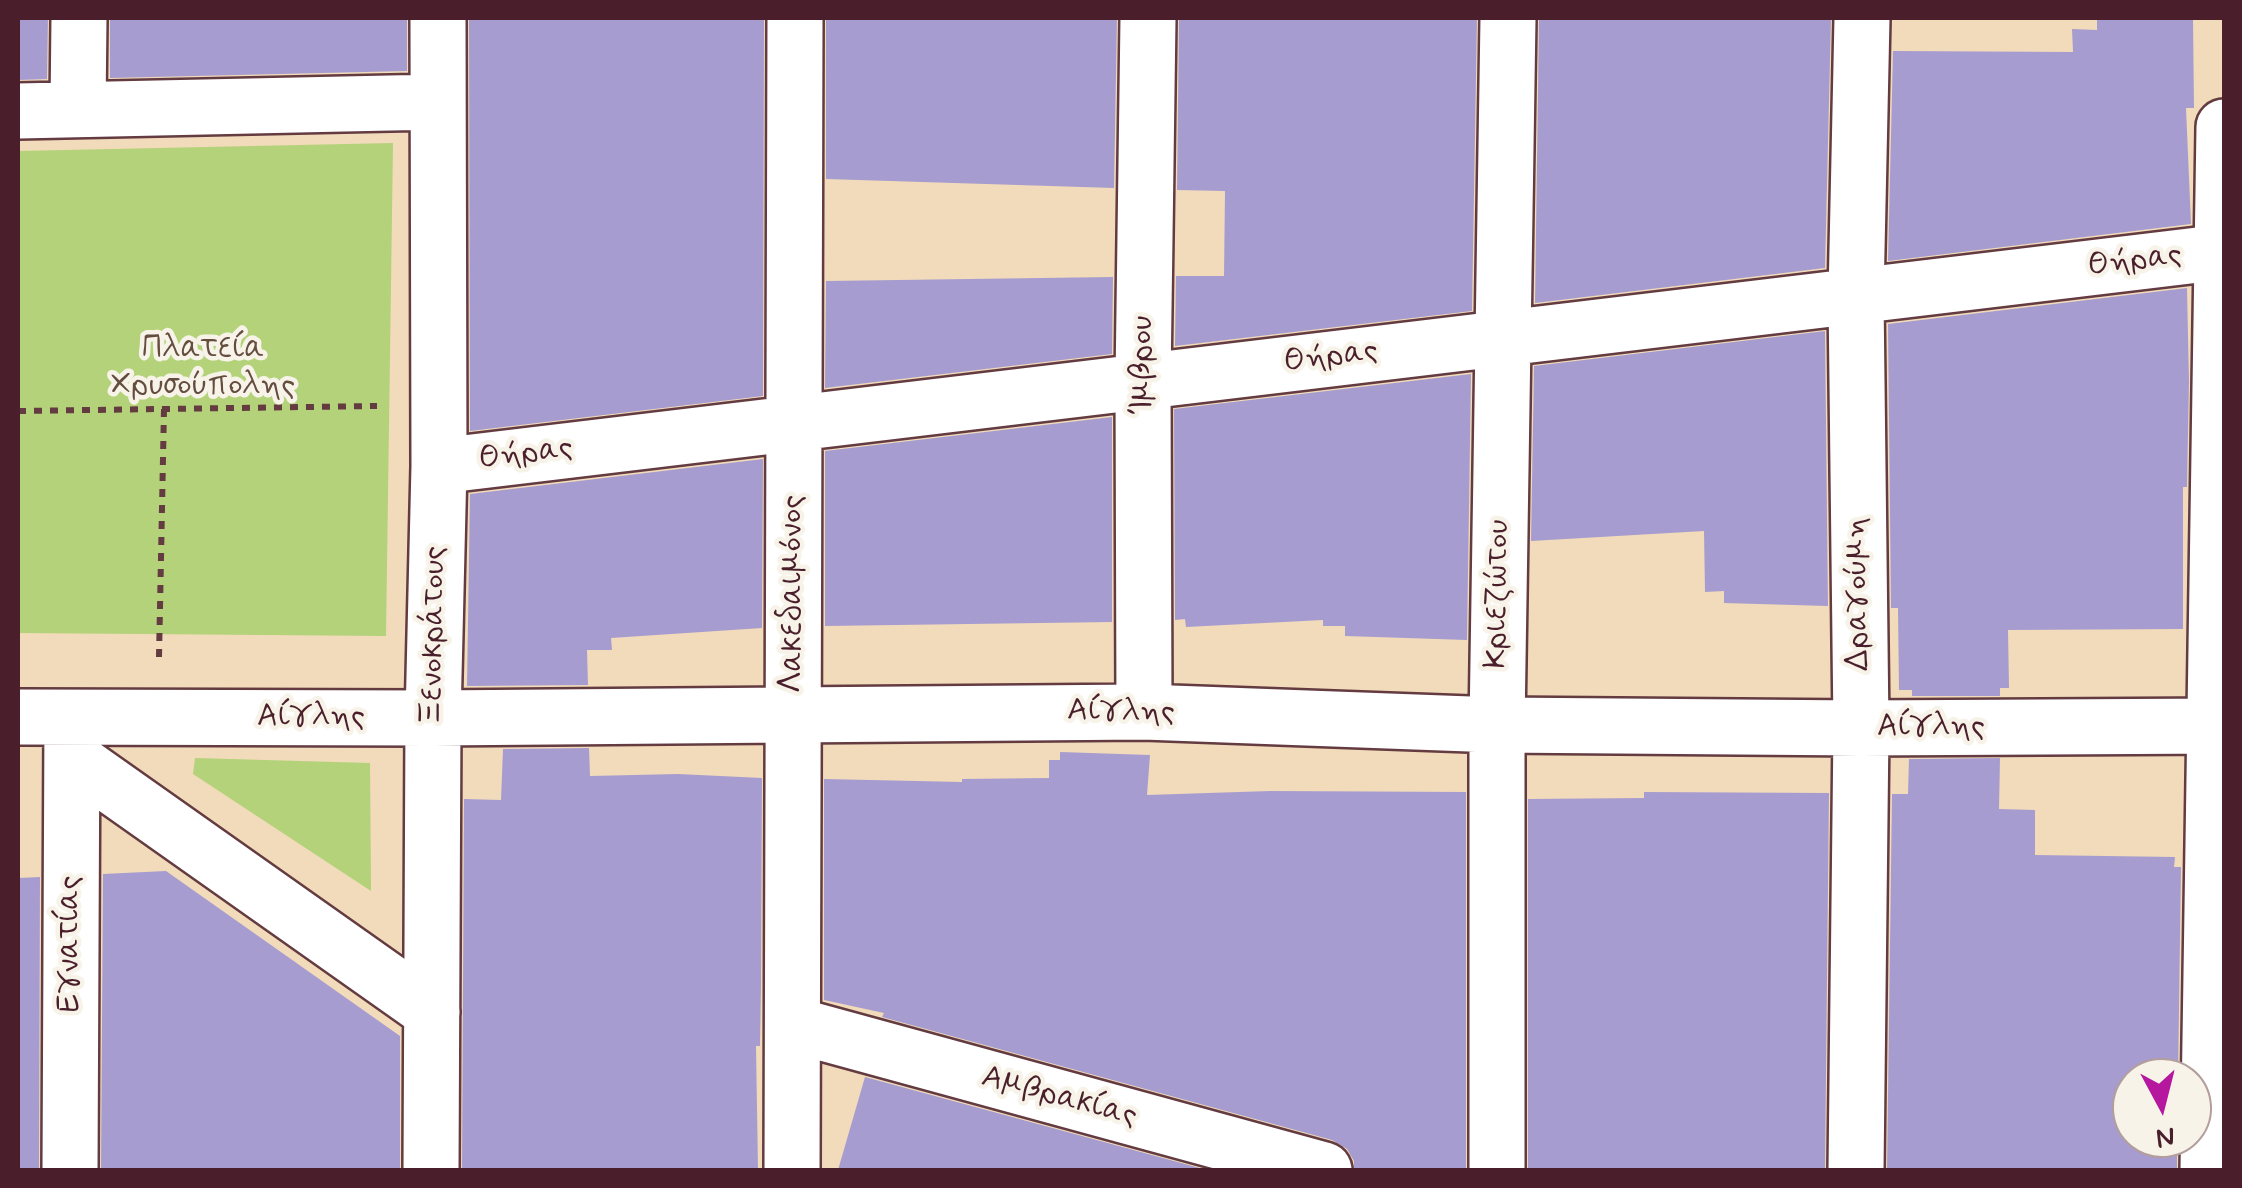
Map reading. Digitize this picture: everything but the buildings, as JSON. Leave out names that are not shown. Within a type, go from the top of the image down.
[{"type":"street","points":[[78,108],[79,18]]},
{"type":"street","name":"Ξενοκράτους","points":[[430,1170],[439,466],[438,18]]},
{"type":"street","name":"Λακεδαιμόνος","points":[[792,1170],[796,18]]},
{"type":"street","name":"Ίμβρου","points":[[1144,712],[1148,18]]},
{"type":"street","name":"Κριεζώτου","points":[[1497,1170],[1496,725],[1508,18]]},
{"type":"street","name":"Δραγούμη","points":[[1856,1170],[1861,728],[1856,296],[1862,18]]},
{"type":"street","points":[[18,110],[437,102]]},
{"type":"street","points":[[2208,1170],[2219,726],[2224,127]]},
{"type":"street","name":"Θήρας","points":[[439,466],[2223,252]]},
{"type":"street","name":"Αίγλης","points":[[18,718],[72,738],[158,718],[1144,712],[1496,725],[2219,726]]},
{"type":"street","points":[[72,738],[432,1012]]},
{"type":"street","name":"Εγνατίας","points":[[70,1170],[72,738]]},
{"type":"street","name":"Αμβρακίας","points":[[794,1025],[1324,1170]]},
{"type":"path","points":[[18,411],[438,405]]},
{"type":"path","points":[[158,718],[164,409]]},
{"type":"green space","name":"Πλατεία Χρυσούπολης","points":[[393,143],[386,636],[18,633],[18,151]]},
{"type":"green space","points":[[195,758],[370,763],[371,891],[193,774]]}]
